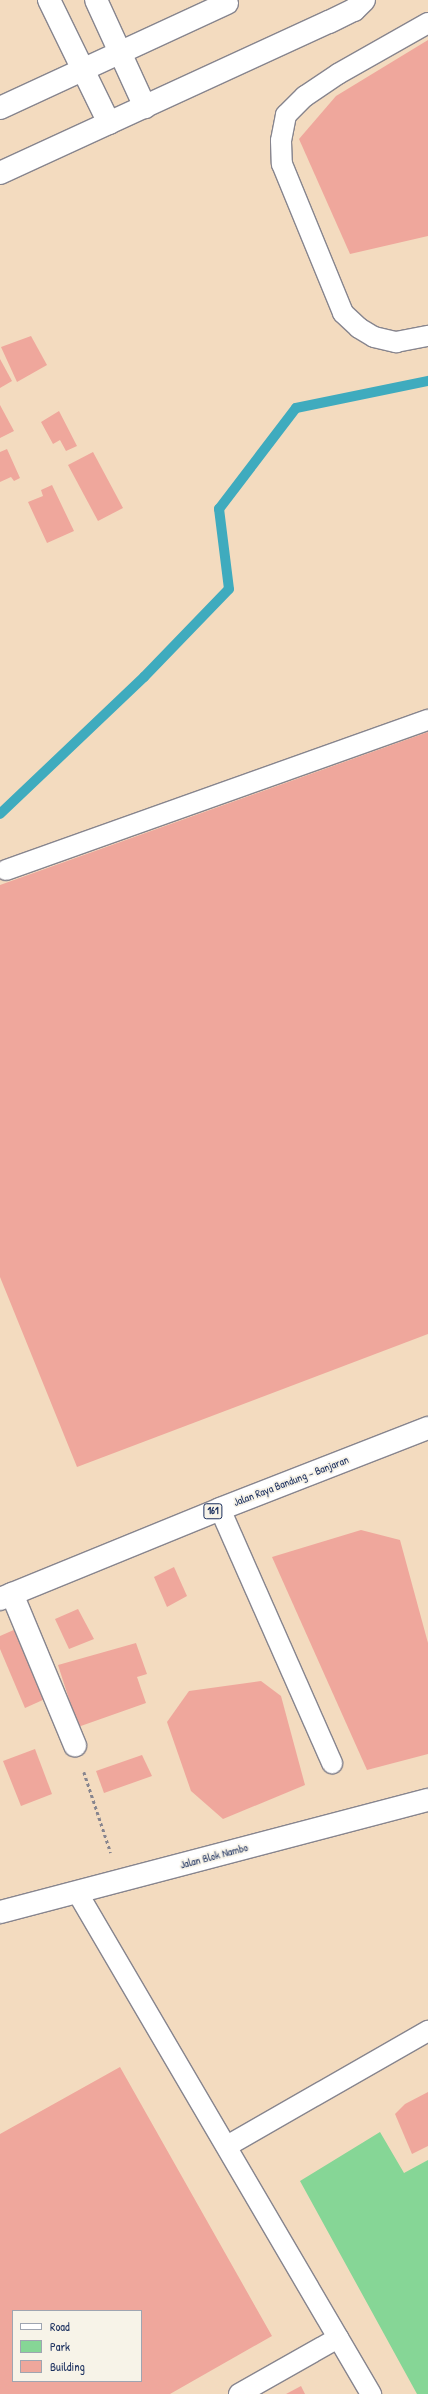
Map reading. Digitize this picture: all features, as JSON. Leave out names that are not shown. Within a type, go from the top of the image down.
[{"type":"street","points":[[49,0],[109,123]]},
{"type":"street","points":[[96,0],[145,107]]},
{"type":"street","points":[[0,173],[329,22],[354,10],[364,0]]},
{"type":"street","points":[[0,108],[227,3]]},
{"type":"street","name":"Jalan Raya Bandung - Banjaran","points":[[6,1596],[220,1508],[428,1428]]},
{"type":"street","points":[[6,1596],[75,1746]]},
{"type":"street","name":"Jalan Blok Nambo","points":[[0,1912],[428,1800]]},
{"type":"lane","points":[[428,23],[338,74],[305,96],[286,115],[281,141],[282,164],[344,314],[359,328],[374,337],[396,342],[428,336]]},
{"type":"lane","points":[[6,870],[428,720]]},
{"type":"lane","points":[[220,1508],[332,1763]]},
{"type":"lane","points":[[77,1892],[371,2394]]},
{"type":"lane","points":[[227,2146],[428,2031]]},
{"type":"lane","points":[[238,2394],[338,2338]]},
{"type":"path","points":[[75,1746],[120,1881]]},
{"type":"green space","points":[[380,2132],[404,2173],[428,2160],[428,2394],[417,2394],[300,2181]]},
{"type":"building","points":[[428,40],[428,236],[350,254],[299,139],[336,96]]},
{"type":"building","points":[[31,336],[47,365],[17,382],[1,347]]},
{"type":"building","points":[[0,359],[12,381],[0,388]]},
{"type":"building","points":[[0,405],[14,431],[0,438]]},
{"type":"building","points":[[59,411],[77,446],[66,451],[60,440],[53,444],[41,422]]},
{"type":"building","points":[[7,449],[20,478],[14,481],[11,477],[0,482],[0,452]]},
{"type":"building","points":[[93,452],[123,508],[98,521],[68,465]]},
{"type":"building","points":[[52,485],[74,531],[47,543],[28,502],[43,496],[41,490]]},
{"type":"building","points":[[428,732],[428,1334],[77,1467],[0,1277],[0,885]]},
{"type":"building","points":[[361,1530],[400,1540],[428,1643],[428,1754],[367,1770],[272,1557]]},
{"type":"building","points":[[174,1567],[187,1596],[167,1607],[154,1577]]},
{"type":"building","points":[[78,1609],[94,1639],[69,1649],[55,1619]]},
{"type":"building","points":[[16,1629],[45,1699],[25,1708],[0,1649],[0,1636]]},
{"type":"building","points":[[136,1643],[147,1674],[137,1677],[146,1703],[78,1727],[58,1665]]},
{"type":"building","points":[[261,1681],[281,1696],[305,1785],[223,1819],[191,1791],[167,1722],[189,1691]]},
{"type":"building","points":[[35,1749],[52,1794],[21,1806],[3,1761]]},
{"type":"building","points":[[142,1755],[152,1776],[104,1793],[96,1771]]},
{"type":"building","points":[[120,2067],[272,2336],[170,2394],[0,2394],[0,2134]]},
{"type":"building","points":[[428,2092],[428,2146],[412,2154],[395,2114],[405,2104]]},
{"type":"building","points":[[301,2386],[305,2394],[286,2394]]},
{"type":"waterway","points":[[0,814],[144,677],[229,589],[219,509],[296,408],[428,381]]}]
